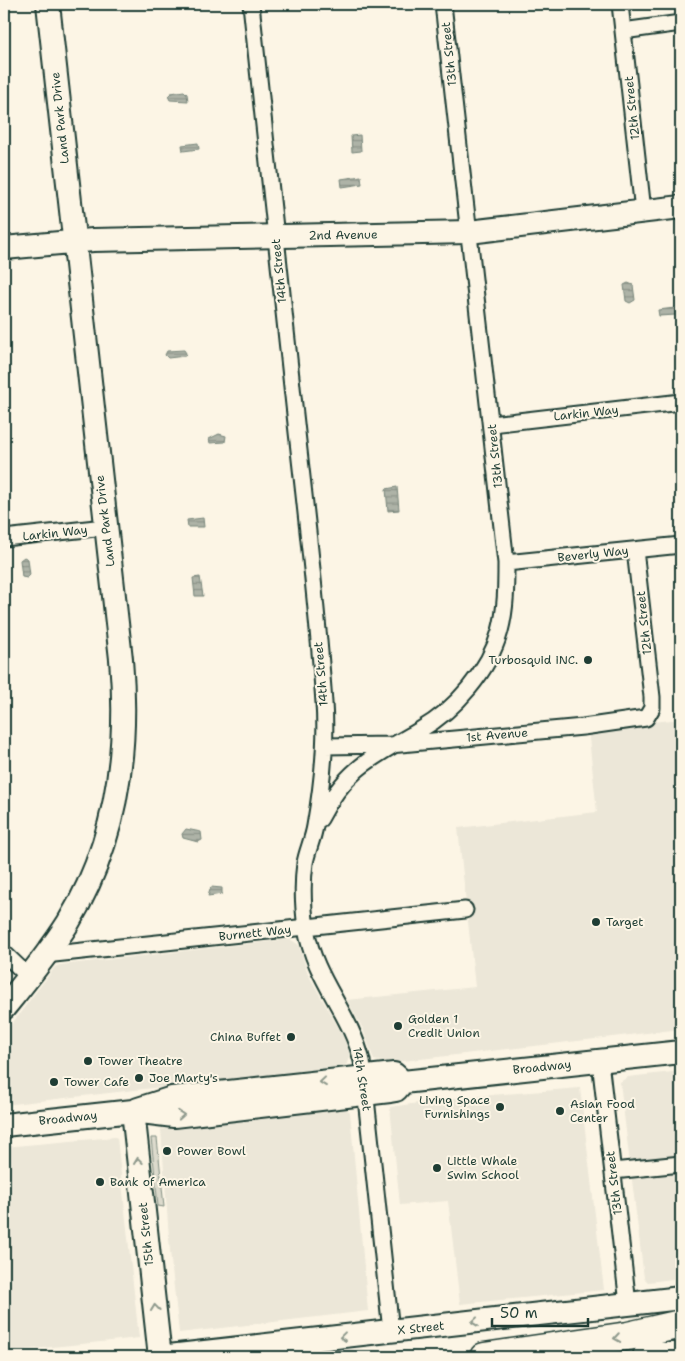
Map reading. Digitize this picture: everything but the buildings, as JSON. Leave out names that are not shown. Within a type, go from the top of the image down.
[{"type":"highway","points":[[484,1357],[628,1336],[681,1324]]},
{"type":"highway","points":[[647,1357],[681,1357]]},
{"type":"main road","name":"Land Park Drive","points":[[4,1008],[68,924],[93,870],[116,799],[122,759],[124,691],[48,4]]},
{"type":"main road","name":"2nd Avenue","points":[[4,248],[73,241],[469,232],[681,207]]},
{"type":"main road","name":"Broadway","points":[[4,1125],[133,1111],[174,1116],[365,1086],[396,1090],[404,1082],[681,1052]]},
{"type":"main road","name":"15th Street","points":[[133,1111],[161,1357]]},
{"type":"main road","name":"X Street","points":[[161,1357],[681,1298]]},
{"type":"street","name":"14th Street","points":[[250,4],[325,706],[325,746],[314,830],[305,862],[303,895],[306,928],[317,969],[356,1040],[365,1086],[391,1331]]},
{"type":"street","name":"13th Street","points":[[314,830],[328,804],[357,768],[390,745],[440,716],[459,698],[490,655],[499,633],[504,610],[506,563],[443,4]]},
{"type":"street","name":"12th Street","points":[[620,4],[643,211]]},
{"type":"street","points":[[623,31],[681,24]]},
{"type":"street","name":"Larkin Way","points":[[491,424],[681,402]]},
{"type":"street","name":"Larkin Way","points":[[4,538],[105,527]]},
{"type":"street","name":"Beverly Way","points":[[506,563],[681,544]]},
{"type":"street","name":"12th Street","points":[[635,550],[652,697]]},
{"type":"street","name":"1st Avenue","points":[[325,746],[390,745],[642,719],[652,708],[652,697]]},
{"type":"street","name":"Burnett Way","points":[[46,955],[465,910]]},
{"type":"street","points":[[4,952],[29,977]]},
{"type":"street","name":"13th Street","points":[[600,1061],[628,1304]]},
{"type":"street","points":[[612,1171],[681,1164]]},
{"type":"shaded area","points":[[184,91],[187,94],[188,101],[170,100],[168,96],[171,93]]},
{"type":"shaded area","points":[[360,135],[361,151],[352,152],[351,136]]},
{"type":"shaded area","points":[[198,143],[199,149],[183,151],[182,145]]},
{"type":"shaded area","points":[[361,176],[362,184],[342,187],[341,179]]},
{"type":"shaded area","points":[[628,283],[633,285],[635,300],[630,303],[626,301],[624,285]]},
{"type":"shaded area","points":[[675,308],[676,315],[659,316],[658,310]]},
{"type":"shaded area","points":[[184,350],[185,356],[168,358],[165,355],[167,351]]},
{"type":"shaded area","points":[[219,434],[226,436],[225,442],[210,443],[209,439]]},
{"type":"shaded area","points":[[397,487],[399,510],[388,511],[386,489]]},
{"type":"shaded area","points":[[203,518],[204,527],[188,527],[187,520]]},
{"type":"shaded area","points":[[24,557],[28,559],[30,575],[27,578],[22,577],[20,560]]},
{"type":"shaded area","points":[[200,577],[203,596],[195,596],[193,578]]},
{"type":"shaded area","points":[[681,719],[681,1029],[386,1063],[374,1060],[363,1029],[347,1000],[475,987],[458,828],[597,812],[588,729]]},
{"type":"shaded area","points":[[186,829],[201,832],[202,840],[198,842],[183,838],[182,834]]},
{"type":"shaded area","points":[[211,887],[222,888],[222,894],[208,896]]},
{"type":"shaded area","points":[[290,939],[299,945],[308,974],[343,1036],[350,1054],[346,1066],[4,1105],[4,1034],[55,967]]},
{"type":"shaded area","points":[[681,1071],[681,1278],[648,1282],[644,1278],[620,1082],[628,1077]]},
{"type":"shaded area","points":[[580,1088],[604,1290],[460,1304],[448,1201],[400,1205],[390,1107],[454,1098]]},
{"type":"shaded area","points":[[345,1108],[350,1112],[368,1311],[179,1333],[170,1251],[161,1129]]},
{"type":"shaded area","points":[[117,1138],[139,1338],[4,1352],[4,1147]]},
{"type":"shaded area","points":[[151,1138],[157,1138],[164,1207],[158,1206]]},
{"type":"place","name":"Turbosquid iNC.","points":[[588,660]]},
{"type":"place","name":"Target","points":[[596,922]]},
{"type":"place","name":"Golden 1 Credit Union","points":[[398,1026]]},
{"type":"place","name":"China Buffet","points":[[291,1037]]},
{"type":"place","name":"Tower Theatre","points":[[88,1061]]},
{"type":"place","name":"Joe Marty's","points":[[139,1078]]},
{"type":"place","name":"Tower Cafe","points":[[54,1082]]},
{"type":"place","name":"Living Space Furnishings","points":[[500,1107]]},
{"type":"place","name":"Asian Food Center","points":[[560,1111]]},
{"type":"place","name":"Power Bowl","points":[[167,1151]]},
{"type":"place","name":"Little Whale Swim School","points":[[437,1168]]},
{"type":"place","name":"Bank of America","points":[[100,1182]]}]
